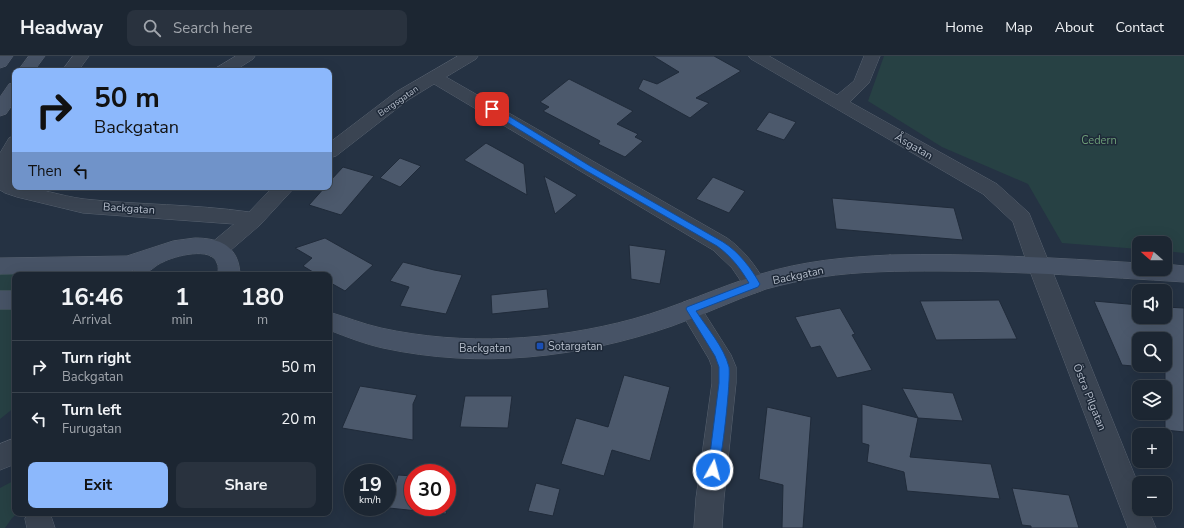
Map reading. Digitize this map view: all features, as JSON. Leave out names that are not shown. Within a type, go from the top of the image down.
[{"type":"street","points":[[0,63],[5,56]]},
{"type":"street","points":[[28,68],[37,56]]},
{"type":"street","points":[[72,68],[81,56]]},
{"type":"street","points":[[227,68],[247,56]]},
{"type":"street","name":"Bergsgatan","points":[[332,150],[402,96],[470,56]]},
{"type":"street","name":"Åsgatan","points":[[757,56],[990,189],[1022,218],[1039,266]]},
{"type":"street","points":[[838,103],[861,83],[872,56]]},
{"type":"street","points":[[434,77],[492,109],[588,168],[720,244],[738,259],[755,284]]},
{"type":"street","points":[[0,110],[12,92]]},
{"type":"street","name":"Backgatan","points":[[12,147],[6,158],[4,183],[12,189]]},
{"type":"street","name":"Backgatan","points":[[14,190],[19,192],[60,193],[83,206],[220,215],[253,220]]},
{"type":"street","points":[[217,250],[253,220],[282,190]]},
{"type":"street","points":[[0,266],[122,264],[154,257],[189,245],[201,245],[217,250],[224,255],[228,263],[229,272]]},
{"type":"street","points":[[136,272],[154,257]]},
{"type":"street","name":"Backgatan","points":[[332,322],[370,335],[406,343],[465,350],[508,349],[560,344],[615,333],[666,318],[755,284],[806,272],[853,265],[984,262],[1184,274]]},
{"type":"street","name":"Östra Pilgatan","points":[[1039,266],[1142,528]]},
{"type":"street","points":[[0,300],[12,300]]},
{"type":"street","points":[[690,309],[719,355],[724,367],[724,383],[710,498],[708,528]]},
{"type":"street","points":[[0,458],[12,452]]},
{"type":"green space","name":"Cedern","points":[[884,56],[1184,56],[1184,253],[1172,252],[1172,236],[1132,236],[1132,248],[1062,243],[1028,184],[942,147],[868,101]]},
{"type":"green space","points":[[0,274],[12,274],[12,292],[0,292]]},
{"type":"green space","points":[[0,306],[12,306],[12,409],[0,419]]},
{"type":"green space","points":[[12,482],[12,516],[14,516],[5,528],[0,528],[0,488]]},
{"type":"building","points":[[653,56],[714,56],[741,71],[696,98],[709,103],[690,118],[638,89],[643,79],[657,84],[679,72]]},
{"type":"building","points":[[569,79],[633,111],[617,124],[638,134],[635,137],[643,141],[625,157],[598,144],[600,141],[543,111],[549,107],[540,102]]},
{"type":"building","points":[[769,112],[796,122],[784,140],[756,130]]},
{"type":"building","points":[[486,143],[524,164],[527,195],[464,160]]},
{"type":"building","points":[[400,158],[421,166],[400,187],[380,178]]},
{"type":"building","points":[[343,167],[374,176],[341,215],[309,205],[322,190],[332,190],[332,179]]},
{"type":"building","points":[[544,176],[577,195],[555,214]]},
{"type":"building","points":[[713,177],[745,191],[729,213],[696,199]]},
{"type":"building","points":[[832,198],[954,208],[963,240],[836,229]]},
{"type":"building","points":[[325,238],[373,265],[345,291],[332,284],[332,272],[313,272],[303,266],[312,258],[295,248]]},
{"type":"building","points":[[629,245],[666,250],[660,284],[631,279]]},
{"type":"building","points":[[403,262],[462,275],[446,314],[400,306],[409,287],[390,281]]},
{"type":"building","points":[[547,289],[549,308],[492,314],[491,295]]},
{"type":"building","points":[[999,300],[1017,339],[936,340],[920,301]]},
{"type":"building","points":[[1094,301],[1132,304],[1132,324],[1172,324],[1172,307],[1184,308],[1184,432],[1172,431],[1172,428],[1165,428],[1165,420],[1172,420],[1172,380],[1165,380],[1165,372],[1172,372],[1172,332],[1132,332],[1132,366],[1122,365]]},
{"type":"building","points":[[840,308],[855,334],[852,335],[872,370],[837,378],[820,346],[811,348],[795,317]]},
{"type":"building","points":[[624,375],[670,387],[650,461],[612,450],[604,476],[561,464],[576,418],[608,427]]},
{"type":"building","points":[[360,386],[417,395],[413,404],[413,440],[342,428]]},
{"type":"building","points":[[902,388],[953,393],[963,421],[918,418]]},
{"type":"building","points":[[465,396],[512,396],[508,428],[460,427]]},
{"type":"building","points":[[862,404],[918,418],[910,457],[991,464],[1000,499],[907,491],[904,472],[867,462],[869,445],[862,443]]},
{"type":"building","points":[[767,407],[811,417],[803,528],[782,528],[783,485],[759,479]]},
{"type":"building","points":[[398,475],[404,475],[404,510],[396,509],[396,482]]},
{"type":"building","points":[[536,483],[560,489],[553,516],[528,511]]},
{"type":"building","points":[[1012,488],[1069,495],[1079,528],[1031,528],[1031,526],[1022,525]]},
{"type":"place","name":"Sotargatan","points":[[540,346]]},
{"type":"route","points":[[492,109],[588,168],[720,244],[730,251],[747,270],[755,284],[690,309],[719,355],[724,367],[724,383],[713,470]]}]
